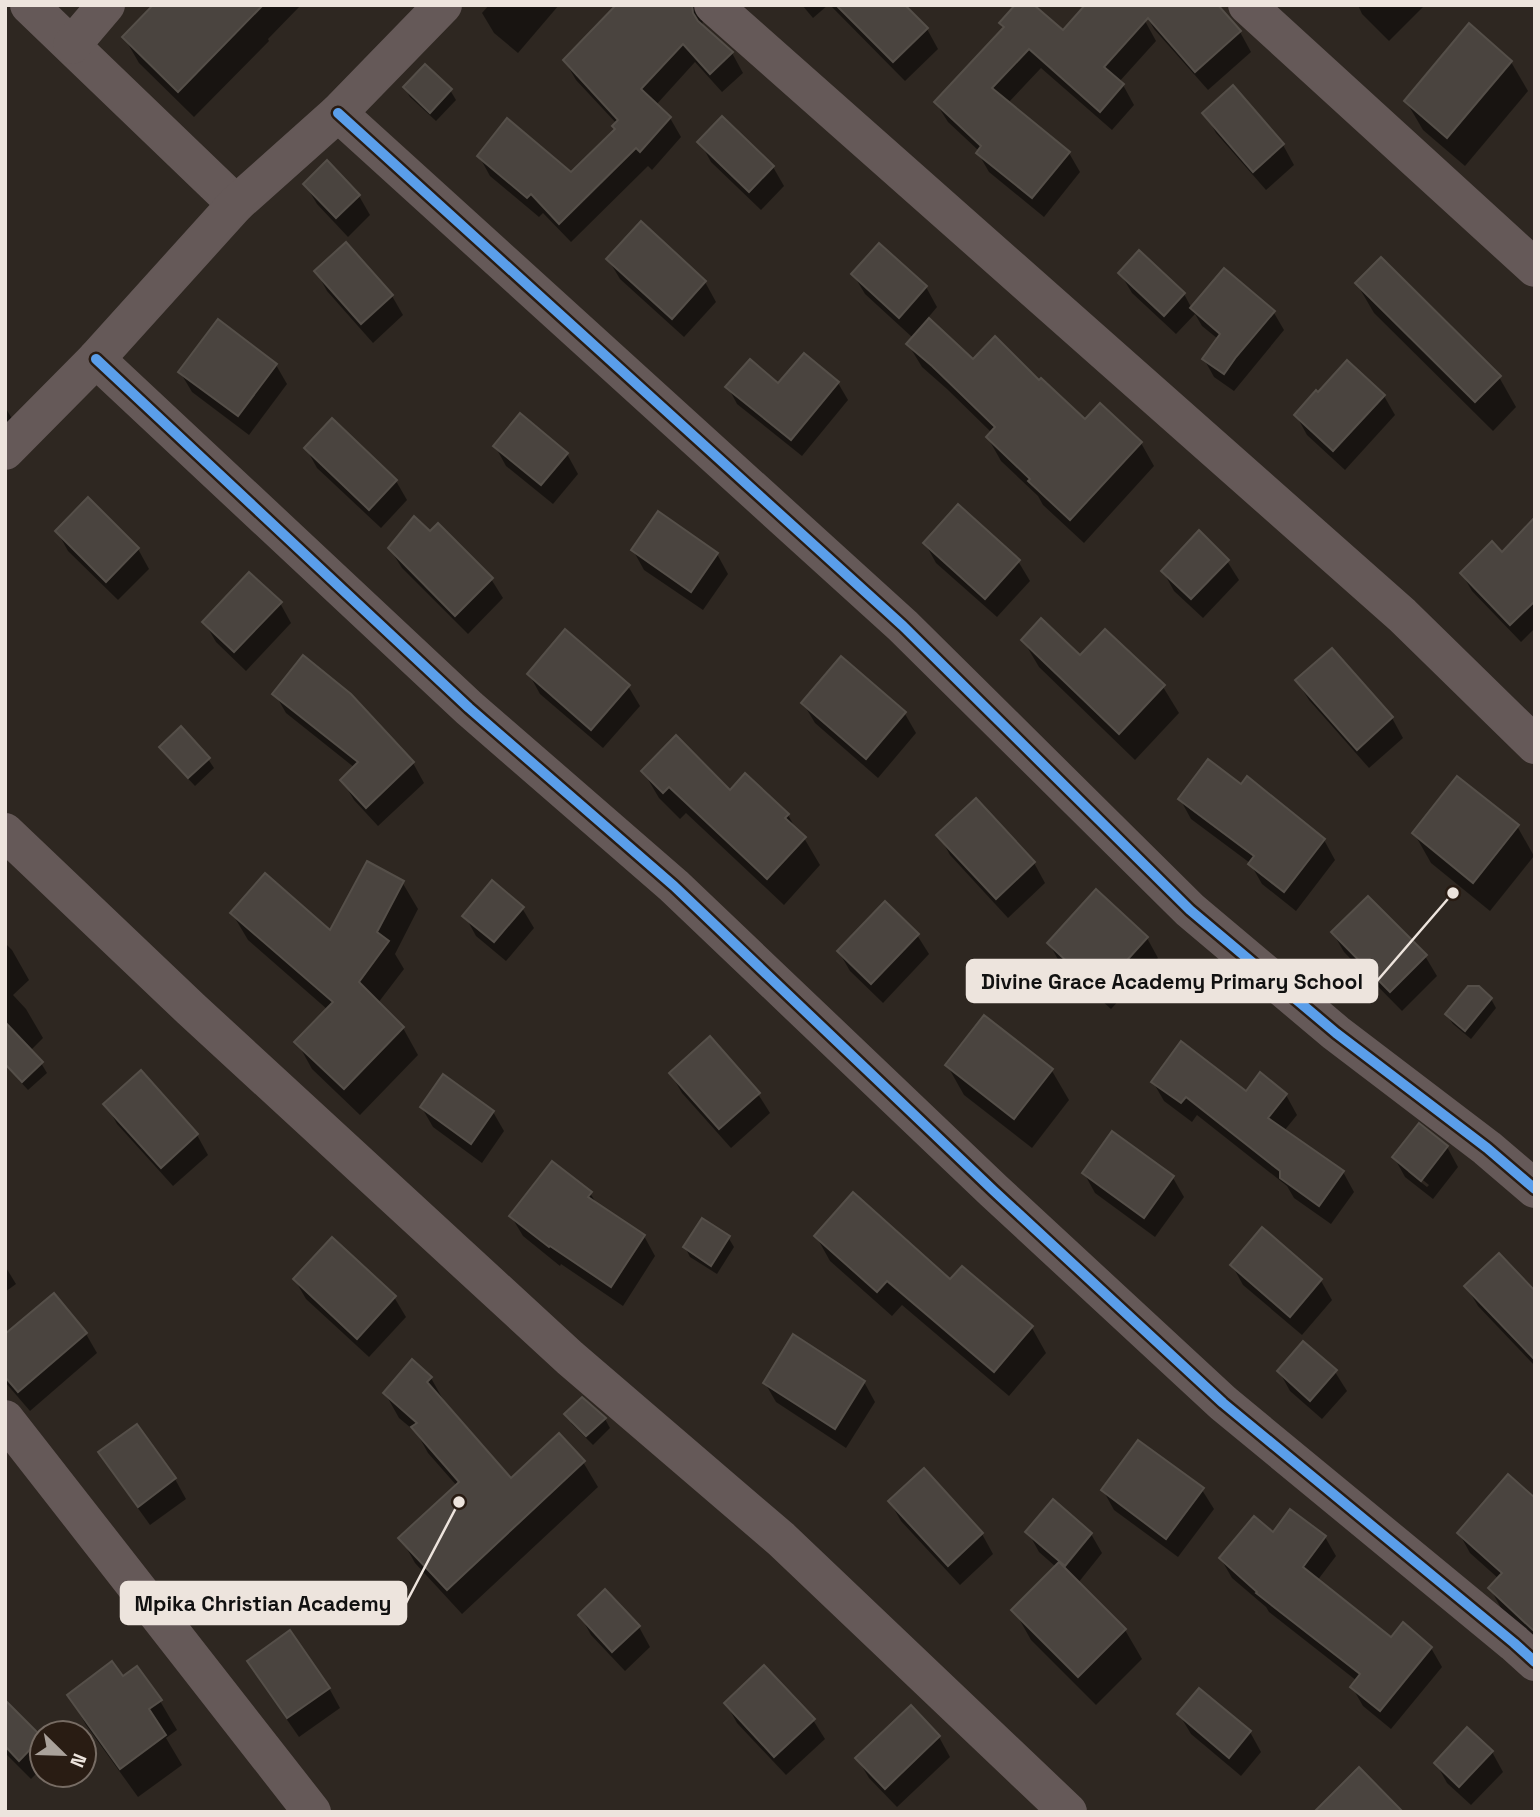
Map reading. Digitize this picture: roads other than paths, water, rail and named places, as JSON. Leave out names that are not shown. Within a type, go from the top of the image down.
[{"type":"street","points":[[29,5],[236,204]]},
{"type":"street","points":[[72,45],[106,5]]},
{"type":"street","points":[[5,451],[96,359],[236,204],[338,113],[443,5]]},
{"type":"street","points":[[713,5],[1402,615],[1535,745]]},
{"type":"street","points":[[1247,5],[1535,268]]},
{"type":"street","points":[[338,113],[903,626],[1190,910],[1336,1033],[1487,1148],[1535,1189]]},
{"type":"street","points":[[96,359],[469,708],[674,887],[994,1191],[1223,1403],[1535,1662]]},
{"type":"street","points":[[5,832],[191,1009],[570,1358],[781,1539],[1068,1812]]},
{"type":"street","points":[[5,1419],[312,1812]]},
{"type":"place","name":"Divine Grace Academy Primary School","points":[[1453,893]]},
{"type":"place","name":"Mpika Christian Academy","points":[[459,1502]]}]
